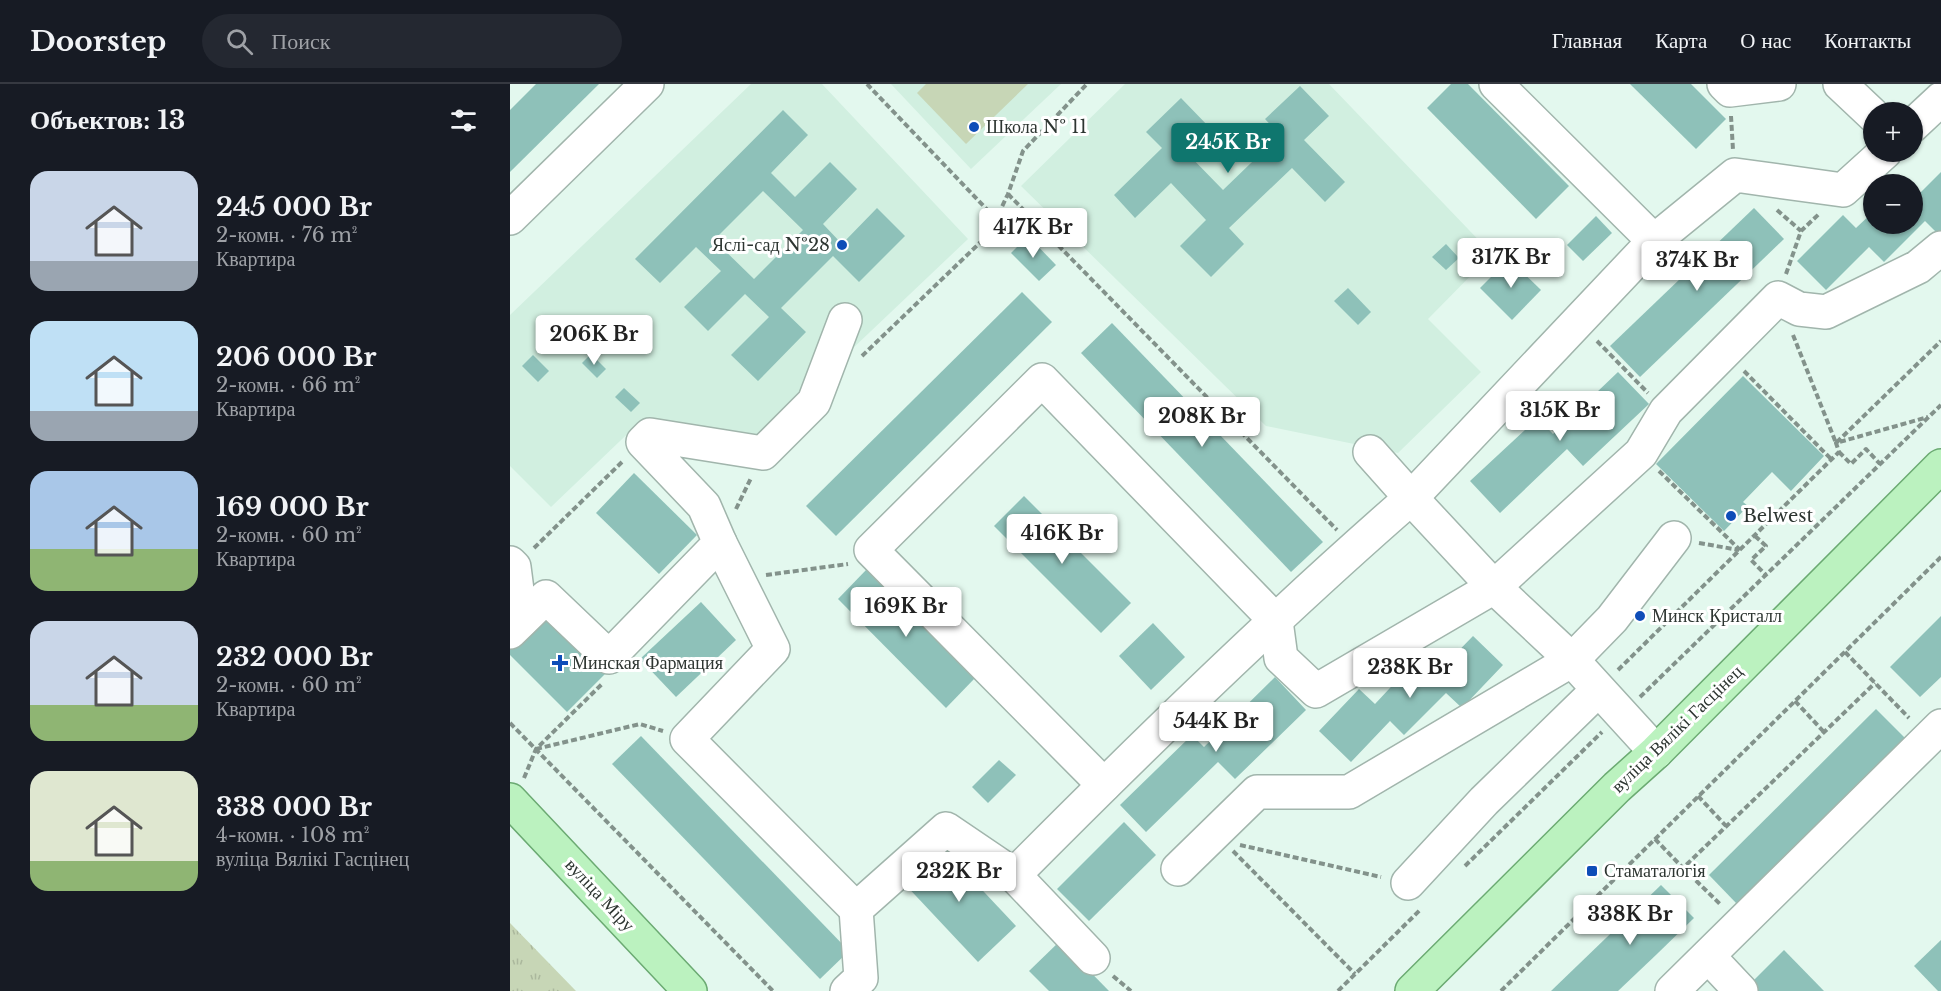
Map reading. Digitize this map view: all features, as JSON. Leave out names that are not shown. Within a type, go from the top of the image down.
[{"type":"main road","name":"вуліца Вялікі Гасцінец","points":[[1412,991],[1609,795],[1656,752],[1941,466]]},
{"type":"main road","name":"вуліца Міру","points":[[510,800],[690,991]]},
{"type":"lane","points":[[510,218],[647,84]]},
{"type":"lane","points":[[1496,84],[1654,241]]},
{"type":"lane","points":[[1724,84],[1730,90],[1779,84]]},
{"type":"lane","points":[[1840,84],[1863,106]]},
{"type":"lane","points":[[1923,116],[1941,99]]},
{"type":"lane","points":[[1014,875],[1104,785],[1276,621],[1411,498],[1654,241],[1735,175],[1843,190],[1874,162]]},
{"type":"lane","points":[[1104,785],[871,550],[1042,380],[1276,621],[1281,658],[1316,691],[1494,587],[1641,453],[1665,411],[1778,298],[1799,309],[1826,312],[1918,267],[1941,248]]},
{"type":"lane","points":[[845,320],[814,402],[763,453],[650,435],[643,442],[704,506],[773,649],[687,739],[856,909],[861,978],[847,991]]},
{"type":"lane","points":[[1370,452],[1494,587],[1572,660],[1656,752]]},
{"type":"lane","points":[[1178,869],[1220,837],[1257,792],[1349,792],[1572,660],[1612,619],[1674,538]]},
{"type":"lane","points":[[515,627],[546,597],[609,657],[720,543]]},
{"type":"lane","points":[[512,565],[515,627]]},
{"type":"lane","points":[[1408,884],[1484,801],[1598,690]]},
{"type":"lane","points":[[1672,991],[1935,732]]},
{"type":"lane","points":[[856,909],[946,829],[1014,875],[1093,958]]},
{"type":"lane","points":[[1708,956],[1741,991]]},
{"type":"path","points":[[867,84],[996,219]]},
{"type":"path","points":[[855,362],[989,234],[1008,194],[1023,151],[1087,84]]},
{"type":"path","points":[[1843,190],[1801,231],[1778,298],[1839,452],[1851,464],[1866,449],[1880,464]]},
{"type":"path","points":[[1008,194],[1354,548]]},
{"type":"path","points":[[1578,322],[1665,411]]},
{"type":"path","points":[[1836,443],[1941,341]]},
{"type":"path","points":[[1724,351],[1832,460]]},
{"type":"path","points":[[1836,443],[1928,417]]},
{"type":"path","points":[[512,565],[643,442]]},
{"type":"path","points":[[1598,690],[1839,452]]},
{"type":"path","points":[[720,543],[763,453]]},
{"type":"path","points":[[1641,453],[1740,550]]},
{"type":"path","points":[[1755,535],[1766,546],[1751,560],[1766,575]]},
{"type":"path","points":[[1674,538],[1740,550]]},
{"type":"path","points":[[1500,991],[1941,556]]},
{"type":"path","points":[[739,579],[880,559]]},
{"type":"path","points":[[1845,652],[1875,683],[1935,732]]},
{"type":"path","points":[[536,749],[618,668],[609,657]]},
{"type":"path","points":[[1683,868],[1823,730],[1875,683]]},
{"type":"path","points":[[1794,700],[1823,730]]},
{"type":"path","points":[[510,723],[773,991]]},
{"type":"path","points":[[536,749],[640,724],[687,739]]},
{"type":"path","points":[[1698,796],[1726,826]]},
{"type":"path","points":[[1220,837],[1408,884]]},
{"type":"path","points":[[1220,837],[1355,974]]},
{"type":"path","points":[[1655,839],[1740,924]]},
{"type":"shaded area","points":[[751,84],[822,84],[968,239],[754,442],[643,419],[551,507],[510,466],[510,315]]},
{"type":"shaded area","name":"Школа № 11","points":[[891,84],[1061,84],[971,169]]},
{"type":"shaded area","points":[[1125,84],[1329,84],[1492,254],[1428,319],[1481,372],[1398,453],[1266,426],[1021,186]]},
{"type":"green space","points":[[926,84],[1028,84],[966,144],[917,93]]},
{"type":"green space","points":[[510,923],[576,991],[510,991]]},
{"type":"building","points":[[536,84],[599,84],[510,172],[510,110]]},
{"type":"building","points":[[1451,84],[1468,84],[1569,186],[1536,219],[1427,108]]},
{"type":"building","points":[[1630,84],[1691,84],[1726,119],[1696,149]]},
{"type":"building","points":[[1300,86],[1329,116],[1304,140],[1345,182],[1325,202],[1292,168],[1229,228],[1244,244],[1211,277],[1180,246],[1206,220],[1171,183],[1135,218],[1114,195],[1162,148],[1146,132],[1181,98],[1211,129],[1187,153],[1223,190],[1280,135],[1265,119]]},
{"type":"building","name":"Яслі-сад №28","points":[[783,110],[808,135],[771,173],[795,197],[830,162],[857,189],[823,224],[842,244],[877,208],[905,236],[859,282],[833,256],[781,308],[806,332],[758,381],[731,355],[769,317],[745,294],[708,331],[684,307],[721,271],[696,247],[660,283],[635,259]],"holes":[[[763,191],[803,230],[754,279],[714,240]]]},
{"type":"building","points":[[1941,172],[1941,237],[1925,221],[1923,223],[1923,190]]},
{"type":"building","points":[[1754,208],[1784,239],[1640,377],[1610,346]]},
{"type":"building","points":[[1843,215],[1856,228],[1863,221],[1863,234],[1912,234],[1884,262],[1869,247],[1826,290],[1797,261]]},
{"type":"building","points":[[1596,216],[1612,233],[1583,261],[1567,245]]},
{"type":"building","points":[[1028,236],[1056,265],[1039,281],[1011,253]]},
{"type":"building","points":[[1446,244],[1459,258],[1446,270],[1432,257]]},
{"type":"building","points":[[1509,259],[1541,290],[1512,320],[1480,288]]},
{"type":"building","points":[[1348,288],[1371,312],[1358,325],[1334,301]]},
{"type":"building","points":[[1022,292],[1052,322],[836,536],[806,506]]},
{"type":"building","points":[[1112,323],[1323,542],[1291,572],[1081,353]]},
{"type":"building","points":[[591,354],[606,369],[597,378],[582,363]]},
{"type":"building","points":[[533,355],[549,371],[538,382],[522,366]]},
{"type":"building","points":[[1618,372],[1649,404],[1583,466],[1567,449],[1500,513],[1470,481],[1538,418],[1553,434]]},
{"type":"building","points":[[1743,376],[1824,456],[1791,491],[1772,472],[1743,502],[1748,506],[1724,531],[1656,464]]},
{"type":"building","points":[[624,388],[640,403],[631,412],[615,397]]},
{"type":"building","points":[[634,473],[697,535],[659,574],[596,513]]},
{"type":"building","points":[[1024,496],[1131,603],[1101,633],[994,526]]},
{"type":"building","points":[[867,569],[975,678],[946,708],[838,599]]},
{"type":"building","points":[[701,602],[736,640],[676,697],[640,659]]},
{"type":"building","name":"Минская Фармация","points":[[548,609],[609,670],[567,712],[510,655],[510,648]]},
{"type":"building","points":[[1941,616],[1941,677],[1920,697],[1890,667]]},
{"type":"building","points":[[1153,623],[1185,657],[1151,690],[1119,656]]},
{"type":"building","points":[[1473,636],[1503,665],[1462,708],[1446,693],[1404,735],[1390,721],[1351,762],[1319,731],[1359,689],[1375,704],[1417,659],[1434,676]]},
{"type":"building","points":[[1275,677],[1306,710],[1235,779],[1218,762],[1146,832],[1120,805],[1192,735],[1204,747]]},
{"type":"building","points":[[1876,709],[1905,738],[1737,904],[1709,875]]},
{"type":"building","points":[[641,736],[849,951],[820,979],[612,764]]},
{"type":"building","points":[[999,760],[1016,775],[988,803],[972,787]]},
{"type":"building","points":[[1124,822],[1156,855],[1089,921],[1057,889]]},
{"type":"building","points":[[939,844],[1016,926],[978,962],[901,880]]},
{"type":"building","points":[[1661,885],[1694,918],[1657,954],[1618,991],[1551,991]]},
{"type":"building","points":[[1941,940],[1941,991],[1938,991],[1914,966]]},
{"type":"building","points":[[1060,941],[1109,991],[1049,991],[1029,971]]},
{"type":"building","points":[[1784,950],[1824,991],[1757,991],[1750,984]]},
{"type":"place","name":"Школа № 11","points":[[974,127]]},
{"type":"place","name":"Яслі-сад №28","points":[[842,245]]},
{"type":"place","name":"Belwest","points":[[1731,516]]},
{"type":"place","name":"Минск Кристалл","points":[[1640,616]]},
{"type":"place","name":"Минская Фармация","points":[[560,663]]},
{"type":"place","name":"Стаматалогія","points":[[1592,871]]}]
